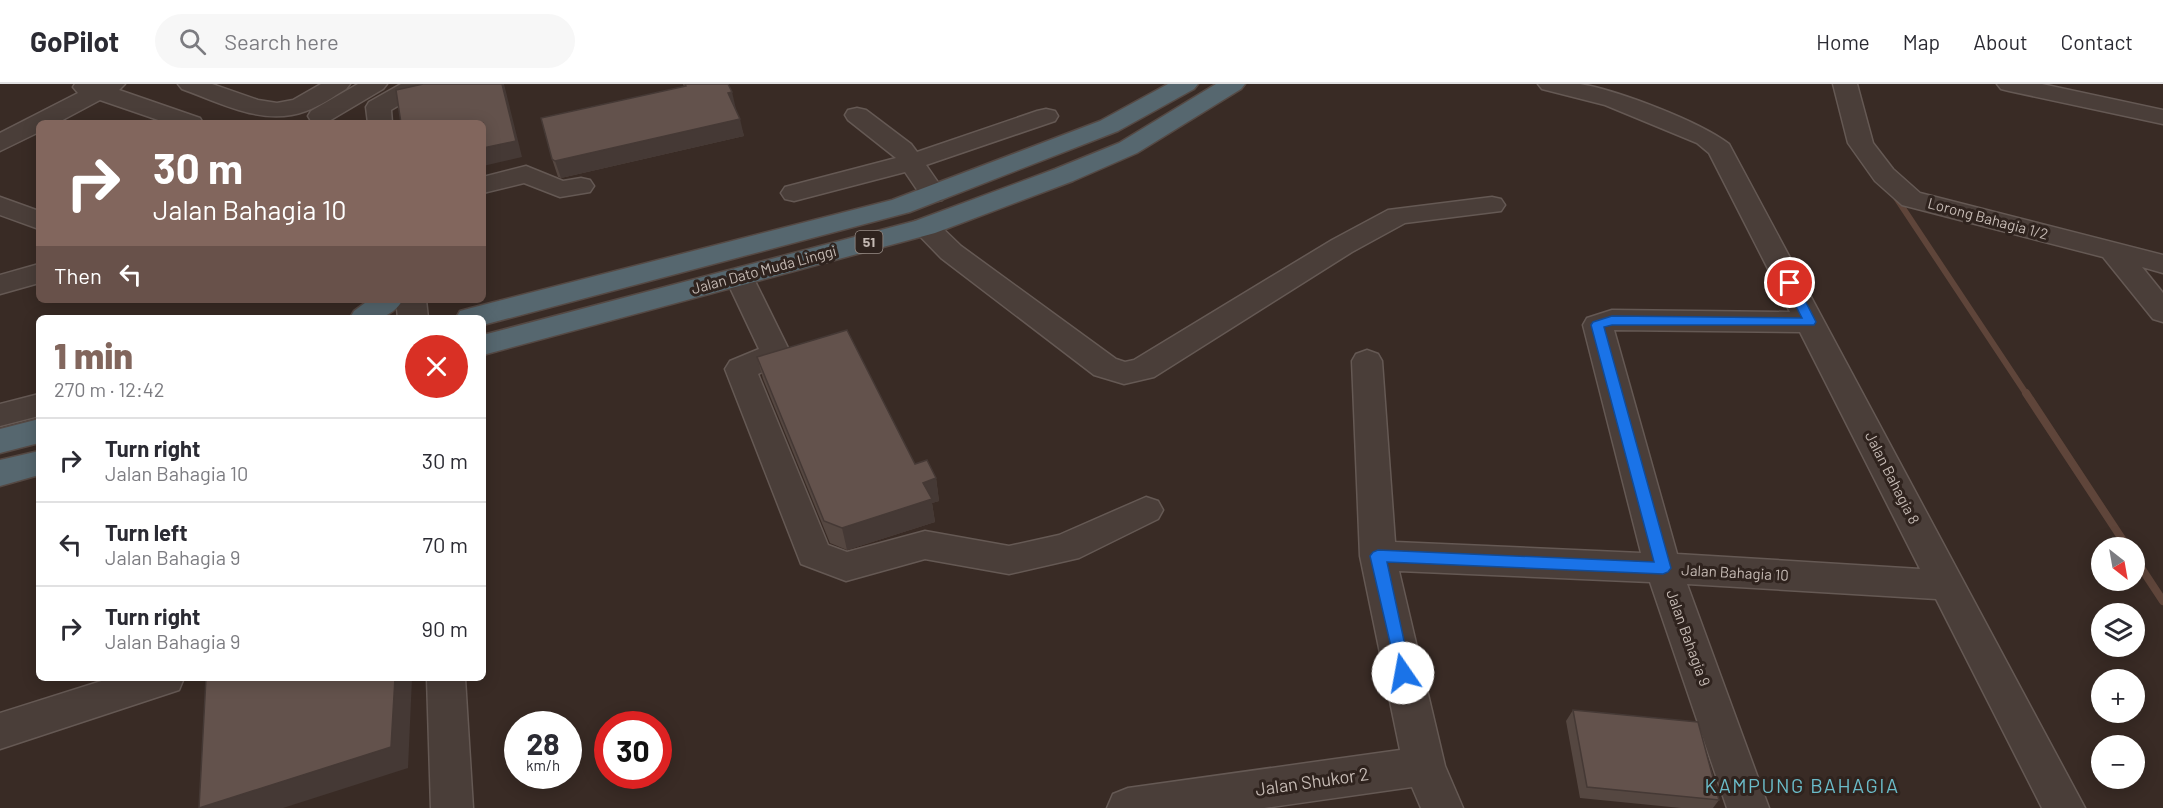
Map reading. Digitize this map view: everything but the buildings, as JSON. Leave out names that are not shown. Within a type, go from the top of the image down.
[{"type":"highway","name":"Jalan Dato Muda Linggi","points":[[482,315],[901,206],[1109,126],[1186,84]]},
{"type":"highway","name":"Jalan Dato Muda Linggi","points":[[486,344],[925,227],[1064,175],[1128,148],[1233,84]]},
{"type":"highway","points":[[486,296],[539,300]]},
{"type":"highway","points":[[369,315],[384,303]]},
{"type":"highway","points":[[486,366],[516,347],[563,324]]},
{"type":"highway","points":[[0,441],[36,432]]},
{"type":"highway","points":[[0,473],[36,464]]},
{"type":"street","points":[[76,84],[106,88],[184,120]]},
{"type":"street","points":[[190,84],[272,111],[289,109],[304,103],[338,84]]},
{"type":"street","points":[[314,120],[375,84]]},
{"type":"street","points":[[380,120],[378,107],[418,84]]},
{"type":"street","points":[[1550,84],[1611,92]]},
{"type":"street","name":"Lorong Bahagia 1/2","points":[[1845,84],[1861,143],[1884,175],[1911,199],[2163,264]]},
{"type":"street","points":[[2009,84],[2163,117]]},
{"type":"street","points":[[44,120],[106,88]]},
{"type":"street","name":"Jalan Bahagia 8","points":[[1611,92],[1706,138],[1720,149],[2064,808]]},
{"type":"street","points":[[856,115],[902,149],[933,194]]},
{"type":"street","points":[[794,193],[911,162],[1046,116]]},
{"type":"street","points":[[0,143],[36,124]]},
{"type":"street","points":[[486,184],[526,174],[560,189],[581,186]]},
{"type":"street","points":[[0,205],[36,220]]},
{"type":"street","points":[[925,227],[951,252],[1105,367],[1124,373],[1143,369],[1342,246],[1398,216],[1492,206]]},
{"type":"street","points":[[2113,251],[2163,312]]},
{"type":"street","points":[[0,285],[36,274]]},
{"type":"street","points":[[740,277],[776,354],[741,369],[814,554],[846,567],[925,545],[1009,560],[1066,548],[1146,510]]},
{"type":"street","name":"Jalan Bahagia 9","points":[[1748,808],[1663,568],[1598,325],[1612,321],[1810,322]]},
{"type":"street","points":[[1367,361],[1378,556],[1424,766],[1442,808]]},
{"type":"street","points":[[0,415],[36,406]]},
{"type":"street","name":"Jalan Bahagia 10","points":[[1378,556],[1663,568],[1947,585]]},
{"type":"street","points":[[0,731],[156,681]]},
{"type":"street","points":[[446,681],[452,808]]},
{"type":"street","name":"Jalan Shukor 2","points":[[1128,808],[1424,766]]},
{"type":"waterway","points":[[1895,196],[2027,395]]},
{"type":"waterway","points":[[2026,393],[2121,537]]},
{"type":"waterway","points":[[2145,574],[2163,601]]},
{"type":"district","name":"KAMPUNG BAHAGIA","points":[[1802,786]]},
{"type":"route","points":[[1403,673],[1378,556],[1663,568],[1598,325],[1603,321],[1810,322],[1790,283]]}]
